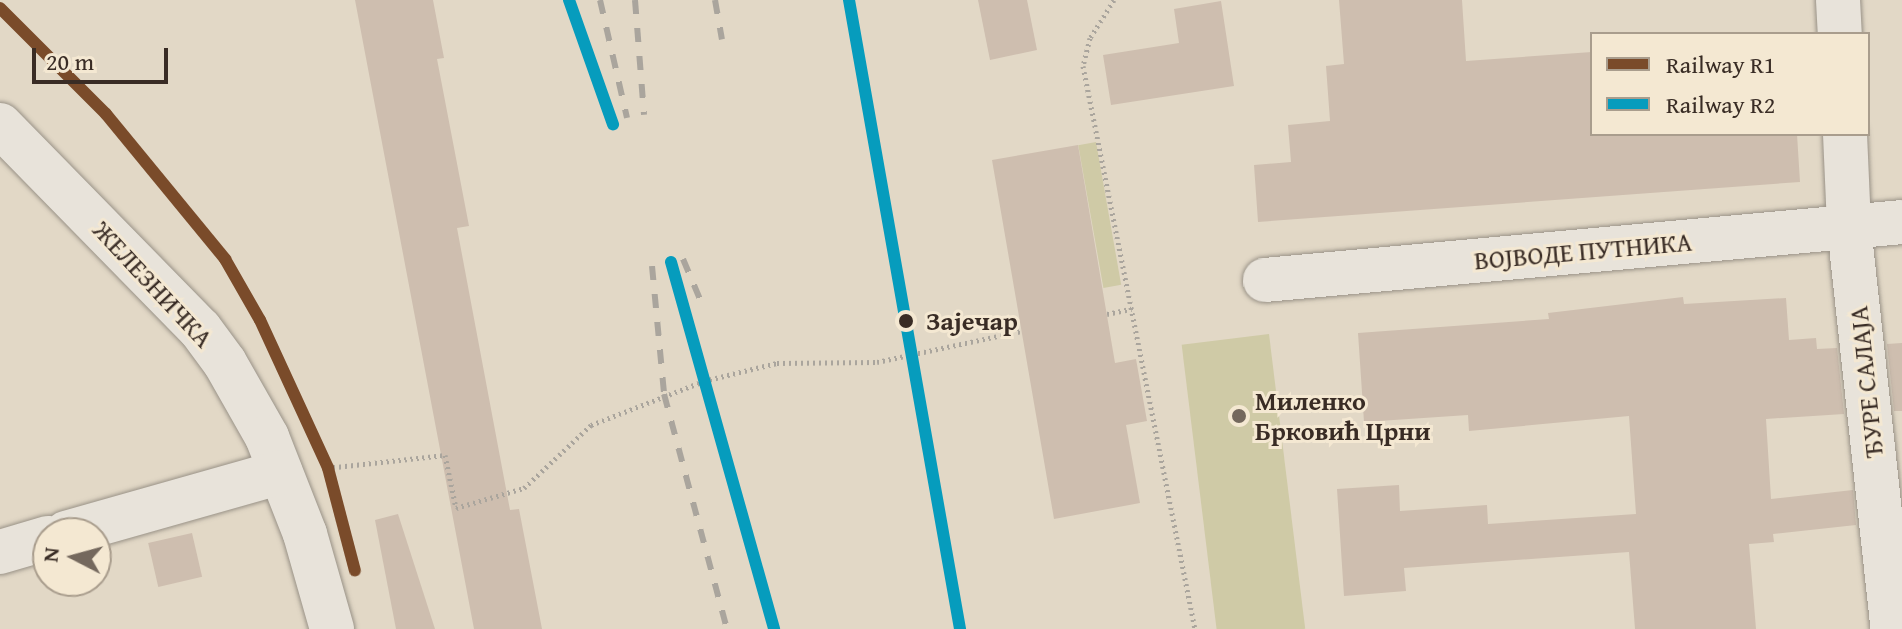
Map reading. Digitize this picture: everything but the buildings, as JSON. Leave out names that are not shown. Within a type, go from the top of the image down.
[{"type":"street","points":[[1838,0],[1840,32]]},
{"type":"street","name":"ЖЕЛЕЗНИЧКА","points":[[6,132],[200,329],[247,399],[281,472],[332,629]]},
{"type":"street","name":"ЂУРЕ САЛАЈА","points":[[1845,136],[1849,227],[1893,629]]},
{"type":"street","name":"ВОЈВОДЕ ПУТНИКА","points":[[1265,280],[1902,222]]},
{"type":"street","points":[[112,520],[281,472]]},
{"type":"street","points":[[0,552],[32,543]]},
{"type":"path","points":[[1114,0],[1090,38],[1083,66],[1195,629]]},
{"type":"path","points":[[1107,314],[1131,309]]},
{"type":"path","points":[[281,472],[445,455],[456,508],[524,488],[591,425],[704,381],[777,363],[877,362],[1021,331]]},
{"type":"shaded area","points":[[1096,142],[1121,285],[1103,288],[1078,145]]},
{"type":"shaded area","points":[[1269,334],[1305,629],[1217,629],[1182,345]]},
{"type":"railway","points":[[569,0],[613,124]]},
{"type":"railway","points":[[600,0],[627,118]]},
{"type":"railway","points":[[635,0],[644,115]]},
{"type":"railway","points":[[715,0],[722,39]]},
{"type":"railway","points":[[0,8],[106,114],[225,259],[260,320],[328,468],[355,571]]},
{"type":"railway","points":[[683,259],[702,304]]},
{"type":"railway","points":[[671,262],[774,629]]},
{"type":"railway","points":[[652,266],[664,394],[727,629]]},
{"type":"railway","points":[[902,294],[960,629]]},
{"type":"rail line","name":"R2","points":[[569,0],[613,124]]},
{"type":"rail line","name":"R2","points":[[849,0],[960,629]]},
{"type":"rail line","name":"R1","points":[[0,8],[106,114],[225,259],[260,320],[328,468],[355,571]]},
{"type":"rail line","name":"R2","points":[[671,262],[774,629]]},
{"type":"place","name":"Зајечар","points":[[906,321]]},
{"type":"place","name":"Миленко Брковић Црни","points":[[1239,416]]}]
